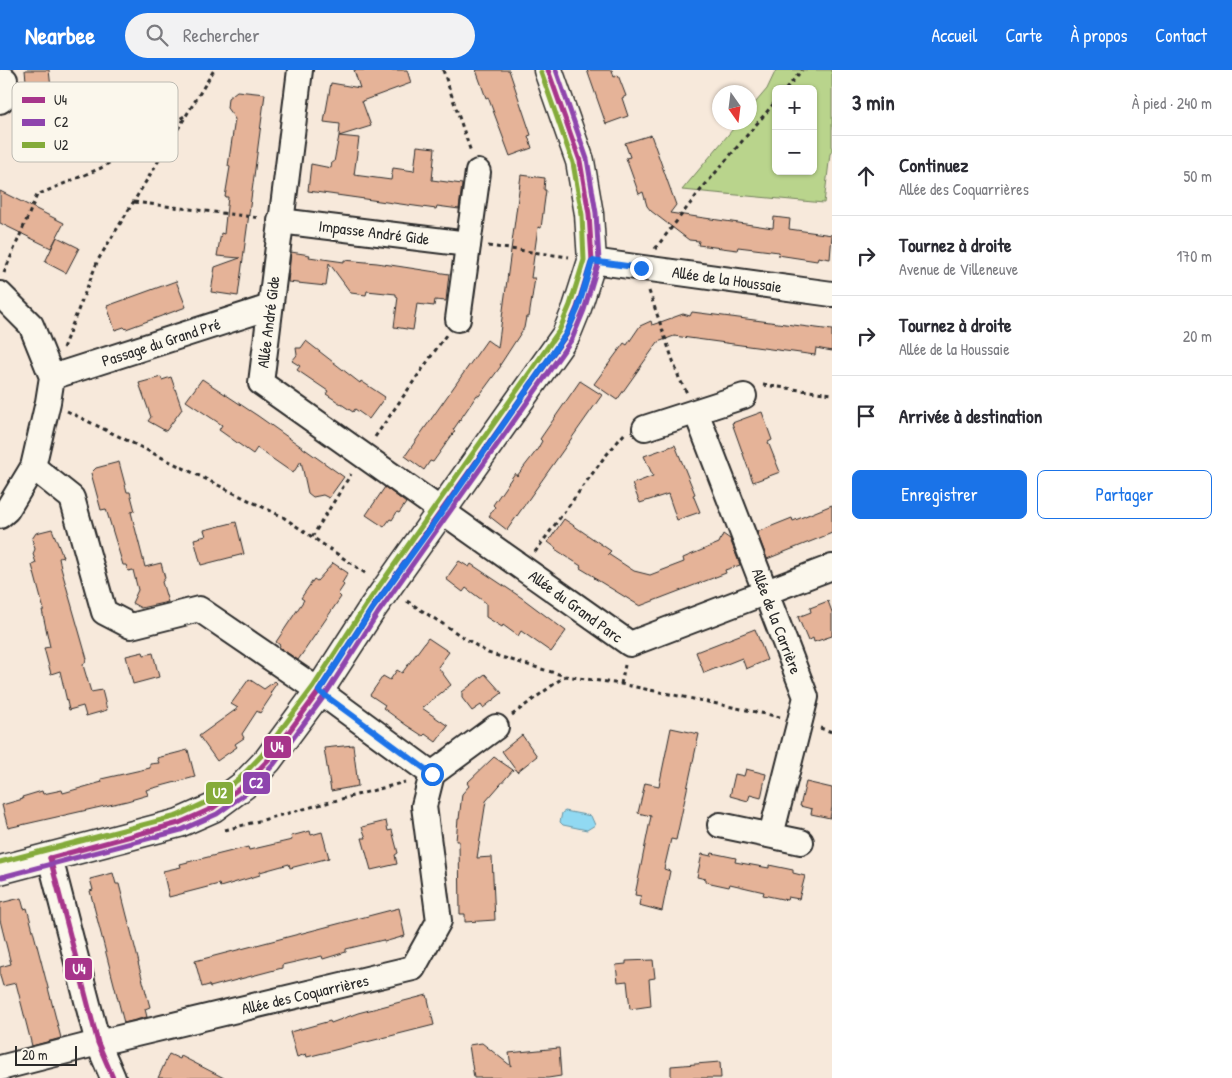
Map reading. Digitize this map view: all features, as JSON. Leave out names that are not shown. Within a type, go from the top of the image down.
[{"type":"street","name":"Allée André Gide","points":[[300,70],[261,383],[443,511]]},
{"type":"street","points":[[0,870],[178,823],[213,808],[244,785],[268,760],[319,691],[387,588],[566,334],[578,308],[592,261],[589,214],[580,160],[548,70]]},
{"type":"street","points":[[458,318],[478,172]]},
{"type":"street","name":"Impasse André Gide","points":[[280,221],[468,244]]},
{"type":"street","name":"Allée de la Houssaie","points":[[592,261],[832,294]]},
{"type":"street","points":[[0,516],[7,510],[33,467],[52,377],[31,326],[2,284]]},
{"type":"street","name":"Passage du Grand Pré","points":[[52,377],[270,308]]},
{"type":"street","points":[[646,428],[744,396]]},
{"type":"street","name":"Allée de la Carrière","points":[[696,412],[806,697],[771,835]]},
{"type":"street","points":[[33,467],[72,498],[104,612],[131,626],[199,609],[319,691],[432,774],[496,727]]},
{"type":"street","name":"Allée du Grand Parc","points":[[443,511],[630,644],[832,567]]},
{"type":"street","name":"Allée des Coquarrières","points":[[0,1068],[413,968],[439,921],[424,806],[432,774]]},
{"type":"street","points":[[720,825],[801,842]]},
{"type":"street","points":[[50,858],[98,1043],[113,1078]]},
{"type":"path","points":[[178,130],[214,70]]},
{"type":"path","points":[[443,70],[478,172]]},
{"type":"path","points":[[789,85],[802,70]]},
{"type":"path","points":[[696,412],[680,378],[641,268],[700,191],[772,106]]},
{"type":"path","points":[[178,120],[188,114]]},
{"type":"path","points":[[2,284],[37,195],[101,168],[111,162]]},
{"type":"path","points":[[52,377],[98,260],[159,162]]},
{"type":"path","points":[[134,202],[280,221]]},
{"type":"path","points":[[468,244],[592,261]]},
{"type":"path","points":[[312,537],[363,455],[458,318]]},
{"type":"path","points":[[48,402],[283,517],[387,588],[488,653],[564,676],[621,684],[801,721],[832,732]]},
{"type":"path","points":[[496,727],[564,676]]},
{"type":"path","points":[[213,808],[222,831],[432,774]]},
{"type":"green space","points":[[776,70],[832,70],[832,151],[830,154],[824,203],[682,190],[732,130],[757,130],[757,101],[767,89]]},
{"type":"water","points":[[565,811],[591,816],[595,825],[587,830],[563,825],[560,822],[562,813]]},
{"type":"building","points":[[25,70],[49,70],[50,82],[23,82],[26,81]]},
{"type":"building","points":[[354,70],[407,70],[411,83],[362,101],[371,126],[339,136],[340,124],[324,122],[331,83],[360,88]]},
{"type":"building","points":[[476,70],[509,70],[531,135],[528,136],[532,148],[510,156]]},
{"type":"building","points":[[587,70],[612,70],[614,77],[618,75],[626,96],[622,98],[628,116],[606,124]]},
{"type":"building","points":[[237,91],[265,94],[238,296],[211,292],[215,267],[240,258],[217,256],[221,233],[224,234],[228,197],[225,197],[235,119],[227,108],[228,98]]},
{"type":"building","points":[[651,135],[676,205],[670,213],[773,228],[774,217],[790,219],[789,229],[832,235],[830,259],[818,257],[817,261],[778,255],[779,252],[738,247],[737,250],[698,245],[699,241],[689,240],[651,211],[647,206],[643,192],[639,194],[626,158],[630,157],[625,143]]},
{"type":"building","points":[[339,136],[359,138],[354,175],[391,180],[393,168],[414,171],[417,146],[435,148],[432,180],[462,184],[459,209],[437,206],[436,209],[308,191],[311,164],[331,168]]},
{"type":"building","points":[[521,175],[545,178],[544,190],[546,190],[541,228],[538,227],[531,278],[535,278],[529,317],[526,317],[524,328],[501,366],[479,396],[477,395],[433,462],[430,461],[424,470],[405,456],[487,340],[498,348]]},
{"type":"building","points":[[0,191],[64,223],[51,248],[0,223]]},
{"type":"building","points":[[57,237],[79,248],[66,273],[45,262]]},
{"type":"building","points":[[291,252],[310,255],[309,257],[344,262],[344,260],[377,263],[449,274],[446,301],[435,300],[434,306],[417,304],[413,330],[394,327],[398,297],[396,294],[367,291],[366,295],[351,293],[329,263],[326,286],[288,282]]},
{"type":"building","points":[[176,281],[186,307],[126,329],[124,327],[115,330],[107,306]]},
{"type":"building","points":[[692,312],[832,330],[832,351],[816,348],[815,355],[674,336],[658,342],[617,400],[594,384],[624,343],[627,345],[640,326],[651,321],[652,325],[683,314],[690,316]]},
{"type":"building","points":[[306,341],[360,383],[361,381],[385,397],[369,419],[355,409],[353,412],[326,394],[328,391],[297,370],[300,366],[292,361],[297,355],[296,348],[301,348]]},
{"type":"building","points":[[161,377],[162,380],[171,377],[182,409],[166,431],[148,421],[151,417],[139,383]]},
{"type":"building","points":[[202,379],[344,477],[329,498],[323,495],[313,497],[308,493],[301,461],[293,473],[257,448],[253,454],[219,430],[222,425],[186,401]]},
{"type":"building","points":[[580,381],[602,395],[507,530],[489,516],[495,507],[493,505],[515,473],[517,476],[537,450],[542,441],[540,439]]},
{"type":"building","points":[[762,412],[772,440],[768,442],[780,472],[753,482],[732,423]]},
{"type":"building","points":[[675,445],[695,494],[693,495],[700,512],[677,520],[668,494],[640,503],[632,484],[653,476],[644,456]]},
{"type":"building","points":[[119,462],[127,492],[130,492],[135,511],[131,512],[145,567],[161,563],[165,578],[162,582],[168,602],[141,608],[132,603],[138,590],[133,570],[128,571],[126,565],[123,565],[106,509],[101,510],[91,473],[96,468]]},
{"type":"building","points":[[385,487],[406,503],[399,513],[397,512],[384,527],[366,515]]},
{"type":"building","points":[[832,505],[832,533],[767,559],[757,532],[792,518],[793,521]]},
{"type":"building","points":[[564,519],[611,551],[608,554],[634,571],[650,575],[684,562],[683,558],[719,543],[723,534],[730,539],[740,565],[725,570],[726,573],[640,606],[594,578],[548,542]]},
{"type":"building","points":[[236,522],[244,554],[201,565],[194,539],[206,536],[204,530]]},
{"type":"building","points":[[52,529],[63,557],[59,558],[61,568],[87,659],[83,665],[91,692],[102,690],[107,710],[86,716],[83,706],[69,710],[60,671],[51,674],[44,648],[50,647],[42,610],[44,610],[32,565],[36,563],[32,539],[36,533]]},
{"type":"building","points":[[459,561],[469,567],[471,564],[522,598],[566,631],[551,652],[521,631],[518,636],[503,625],[502,627],[486,617],[486,603],[466,588],[463,592],[446,579]]},
{"type":"building","points":[[333,563],[348,573],[342,583],[344,585],[338,594],[341,597],[298,660],[279,647],[280,645],[276,642],[304,600],[301,598],[314,579],[317,581]]},
{"type":"building","points":[[828,601],[832,612],[832,636],[814,642],[813,638],[808,641],[798,617],[811,612],[810,608]]},
{"type":"building","points":[[755,629],[767,660],[746,669],[742,658],[704,673],[696,652]]},
{"type":"building","points":[[428,638],[449,652],[438,667],[451,685],[422,708],[448,726],[436,742],[425,734],[423,736],[406,725],[383,708],[385,705],[370,695],[383,676],[390,680],[397,670],[402,673]]},
{"type":"building","points":[[143,652],[144,655],[153,653],[159,677],[133,684],[126,656]]},
{"type":"building","points":[[485,674],[502,693],[483,708],[481,705],[472,711],[462,698],[462,692]]},
{"type":"building","points":[[249,679],[264,689],[275,681],[277,683],[270,693],[272,695],[260,713],[257,711],[242,734],[244,738],[235,744],[237,747],[217,761],[199,736],[238,708],[231,704]]},
{"type":"building","points":[[671,728],[699,734],[676,840],[671,839],[664,869],[670,871],[662,911],[639,905],[641,896],[635,895],[651,816],[638,813],[645,783],[659,786]]},
{"type":"building","points":[[522,735],[537,756],[517,772],[502,751]]},
{"type":"building","points":[[353,745],[358,786],[331,791],[324,748]]},
{"type":"building","points":[[188,750],[195,777],[146,790],[148,795],[127,801],[8,828],[2,805],[42,791],[43,794],[62,790],[63,793],[102,782],[101,779],[150,768],[150,764],[159,763],[157,758]]},
{"type":"building","points":[[494,757],[513,770],[486,801],[477,858],[492,857],[495,920],[465,922],[465,914],[460,914],[459,841],[456,841],[462,794],[469,786],[467,783]]},
{"type":"building","points":[[746,769],[766,774],[761,798],[750,795],[748,801],[730,796],[735,774],[744,776]]},
{"type":"building","points":[[806,782],[832,788],[830,818],[811,814],[812,809],[800,806]]},
{"type":"building","points":[[386,821],[388,831],[392,830],[398,853],[395,855],[397,864],[371,870],[362,838],[366,838],[362,827]]},
{"type":"building","points":[[310,831],[311,835],[322,832],[329,858],[290,868],[289,864],[260,872],[260,875],[220,887],[219,884],[169,897],[163,871],[181,867],[180,864],[248,847],[249,850],[292,840],[291,836]]},
{"type":"building","points":[[712,853],[736,858],[735,862],[769,868],[769,865],[793,870],[793,873],[805,876],[799,899],[788,897],[787,900],[763,895],[764,892],[730,884],[729,887],[706,882],[706,879],[697,877],[702,854],[711,856]]},
{"type":"building","points":[[113,873],[116,884],[119,884],[150,1007],[145,1009],[147,1017],[124,1023],[90,891],[93,890],[90,879]]},
{"type":"building","points":[[21,898],[24,909],[27,908],[61,1038],[32,1046],[16,983],[3,986],[0,976],[0,967],[11,964],[0,920],[0,903]]},
{"type":"building","points":[[399,908],[405,936],[346,949],[346,952],[323,959],[322,956],[282,965],[282,968],[210,987],[209,985],[202,987],[195,961]]},
{"type":"building","points":[[653,960],[655,978],[649,979],[651,1006],[630,1009],[627,981],[618,982],[616,965],[626,964],[626,961]]},
{"type":"building","points":[[427,995],[434,1025],[307,1057],[306,1054],[297,1057],[290,1032],[330,1021],[331,1023],[358,1013]]},
{"type":"building","points":[[482,1043],[511,1066],[509,1053],[559,1048],[561,1076],[548,1078],[474,1078],[469,1045]]},
{"type":"building","points":[[169,1054],[180,1059],[181,1056],[224,1078],[158,1078]]},
{"type":"building","points":[[720,1062],[721,1078],[671,1078],[671,1066]]},
{"type":"transit line","name":"U4","points":[[50,858],[179,823],[213,808],[244,785],[268,760],[319,691],[372,609],[566,335],[592,261],[589,214],[580,161],[548,70]]},
{"type":"transit line","name":"C2","points":[[2,877],[181,830],[217,814],[249,791],[274,764],[325,695],[378,613],[572,339],[584,310],[599,261],[596,213],[587,159],[556,70]]},
{"type":"transit line","name":"U2","points":[[0,862],[177,816],[209,801],[239,779],[262,755],[313,687],[366,605],[559,331],[570,305],[584,260],[582,215],[573,163],[541,72]]},
{"type":"transit line","name":"U4","points":[[50,858],[98,1043],[113,1078]]},
{"type":"route","points":[[432,774],[319,691],[372,609],[443,511],[566,334],[578,308],[592,261],[641,268]]}]
